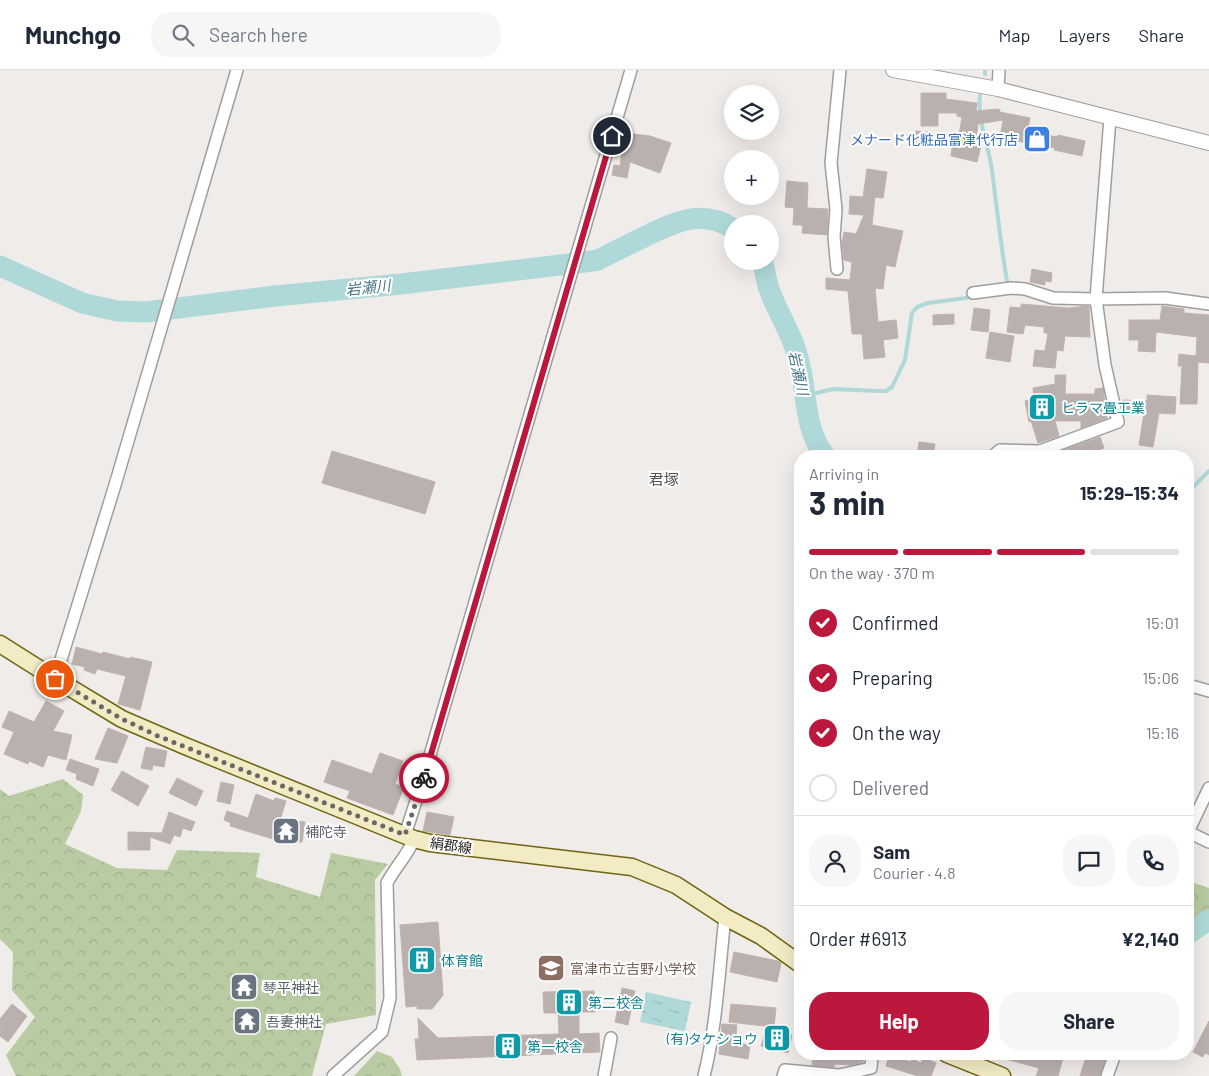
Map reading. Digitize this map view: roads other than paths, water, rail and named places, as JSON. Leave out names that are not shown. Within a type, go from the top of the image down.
[{"type":"main road","name":"絹郡線","points":[[0,644],[122,719],[409,837],[430,843],[632,867],[676,885],[760,936],[794,960]]},
{"type":"main road","points":[[962,1060],[1002,1076]]},
{"type":"street","points":[[55,679],[115,485],[237,70]]},
{"type":"street","points":[[333,1076],[382,1032],[390,998],[387,883],[393,871],[408,851],[409,837],[428,763],[632,70]]},
{"type":"street","points":[[837,269],[834,237],[836,209],[831,163],[840,70]]},
{"type":"street","points":[[893,70],[998,89],[1209,143]]},
{"type":"street","points":[[998,89],[999,70]]},
{"type":"street","points":[[1050,450],[1118,422],[1105,365],[1096,299],[1110,118]]},
{"type":"street","points":[[974,292],[1006,288],[1025,289],[1052,298],[1165,298],[1209,304]]},
{"type":"street","points":[[1194,687],[1209,691]]},
{"type":"street","points":[[1194,819],[1209,788]]},
{"type":"street","points":[[1194,835],[1209,842]]},
{"type":"street","points":[[704,1076],[715,1008],[725,916]]},
{"type":"street","points":[[604,1076],[611,1038]]},
{"type":"street","points":[[783,1076],[785,1070],[839,1075],[871,1068],[872,1060]]},
{"type":"street","points":[[1107,1076],[1113,1060]]},
{"type":"water","points":[[646,992],[691,1002],[685,1031],[640,1022]]},
{"type":"waterway","points":[[980,95],[980,113],[992,170],[1008,287]]},
{"type":"waterway","name":"岩瀬川","points":[[0,266],[82,303],[117,311],[146,312],[585,262],[598,260],[676,223],[698,218],[724,224]]},
{"type":"waterway","name":"岩瀬川","points":[[764,270],[769,290],[797,354],[812,433],[821,450]]},
{"type":"waterway","points":[[804,396],[833,389],[886,391],[892,387],[905,360],[912,313],[917,307],[928,303],[973,297]]},
{"type":"waterway","points":[[1194,486],[1209,471]]},
{"type":"waterway","name":"岩瀬川","points":[[1194,930],[1209,920]]},
{"type":"place","name":"メナード化粧品富津代行店","points":[[1037,139]]},
{"type":"place","name":"ヒラマ畳工業","points":[[1042,407]]},
{"type":"place","name":"補陀寺","points":[[286,831]]},
{"type":"place","name":"体育館","points":[[422,960]]},
{"type":"place","name":"富津市立吉野小学校","points":[[551,968]]},
{"type":"place","name":"琴平神社","points":[[244,987]]},
{"type":"place","name":"第二校舎","points":[[569,1002]]},
{"type":"place","name":"吾妻神社","points":[[247,1021]]},
{"type":"place","name":"(有)タケショウ","points":[[777,1038]]},
{"type":"place","name":"第一校舎","points":[[508,1046]]},
{"type":"district","name":"君塚","points":[[664,479]]}]
